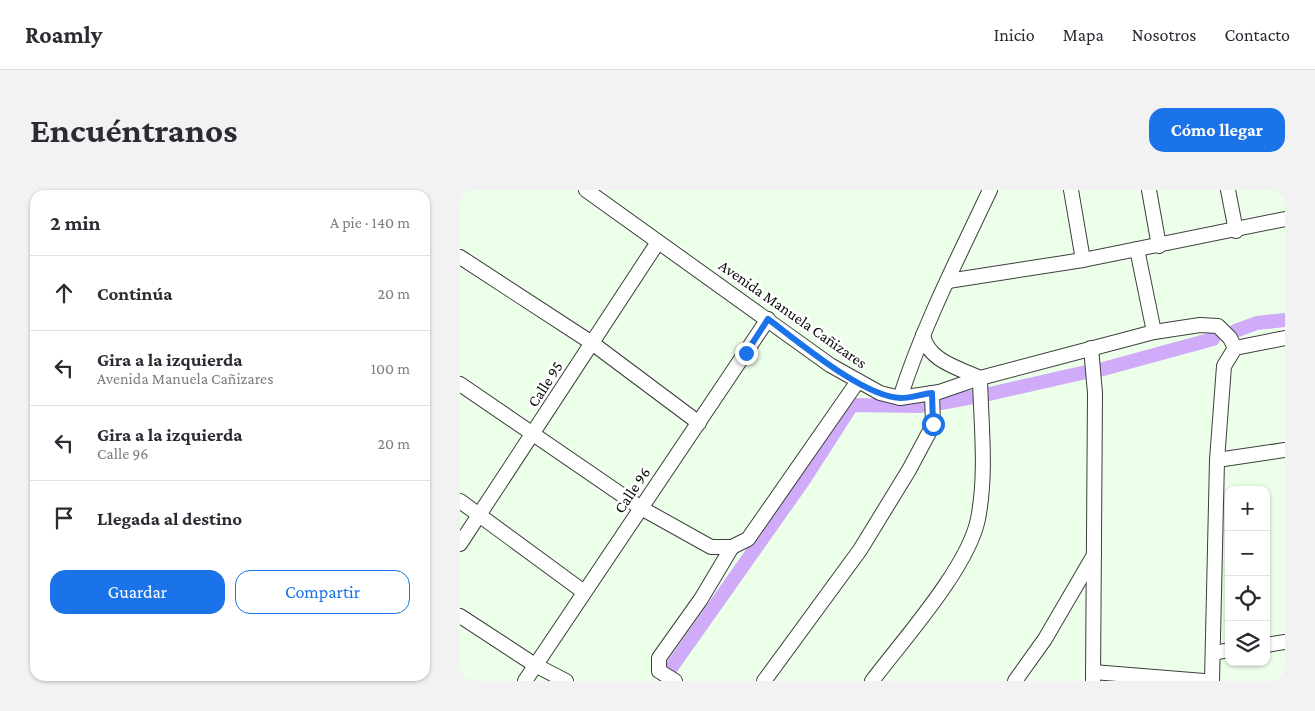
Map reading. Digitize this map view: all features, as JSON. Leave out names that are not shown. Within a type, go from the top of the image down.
[{"type":"street","name":"Avenida Manuela Cañizares","points":[[586,190],[830,365],[880,393],[900,398],[932,393],[980,378],[1154,332],[1211,324],[1218,326],[1232,343]]},
{"type":"street","points":[[900,398],[924,335],[990,190]]},
{"type":"street","points":[[1071,190],[1083,260]]},
{"type":"street","points":[[1149,190],[1159,246]]},
{"type":"street","points":[[1228,190],[1236,231]]},
{"type":"street","points":[[948,281],[1083,260],[1285,220]]},
{"type":"street","name":"Calle 95","points":[[460,544],[658,242]]},
{"type":"street","points":[[1137,249],[1154,332]]},
{"type":"street","points":[[460,257],[592,343],[698,423]]},
{"type":"street","name":"Calle 96","points":[[525,681],[768,319]]},
{"type":"street","points":[[872,681],[959,565],[978,520],[984,444],[980,378],[935,355],[925,346],[924,335]]},
{"type":"street","points":[[1212,681],[1217,460],[1224,366],[1232,343],[1285,338]]},
{"type":"street","points":[[1092,348],[1095,393],[1093,676],[1204,681]]},
{"type":"street","points":[[460,384],[641,508],[711,547],[732,547],[748,539],[858,381]]},
{"type":"street","points":[[764,681],[860,550],[909,470],[933,424],[932,393]]},
{"type":"street","points":[[1217,460],[1285,450]]},
{"type":"street","points":[[460,501],[584,592]]},
{"type":"street","points":[[675,681],[659,671],[659,658],[701,599],[732,547]]},
{"type":"street","points":[[1015,681],[1045,639],[1095,552]]},
{"type":"street","points":[[460,616],[535,665],[566,681]]},
{"type":"street","points":[[1270,644],[1285,642]]},
{"type":"street","points":[[1214,653],[1225,651]]},
{"type":"waterway","points":[[1235,331],[1257,323],[1285,320]]},
{"type":"waterway","points":[[1103,369],[1213,339]]},
{"type":"waterway","points":[[989,394],[1086,372]]},
{"type":"waterway","points":[[941,403],[973,397]]},
{"type":"waterway","points":[[671,668],[803,481],[852,405],[921,406]]},
{"type":"route","points":[[746,353],[768,319],[830,365],[880,393],[900,398],[932,393],[933,424]]}]
